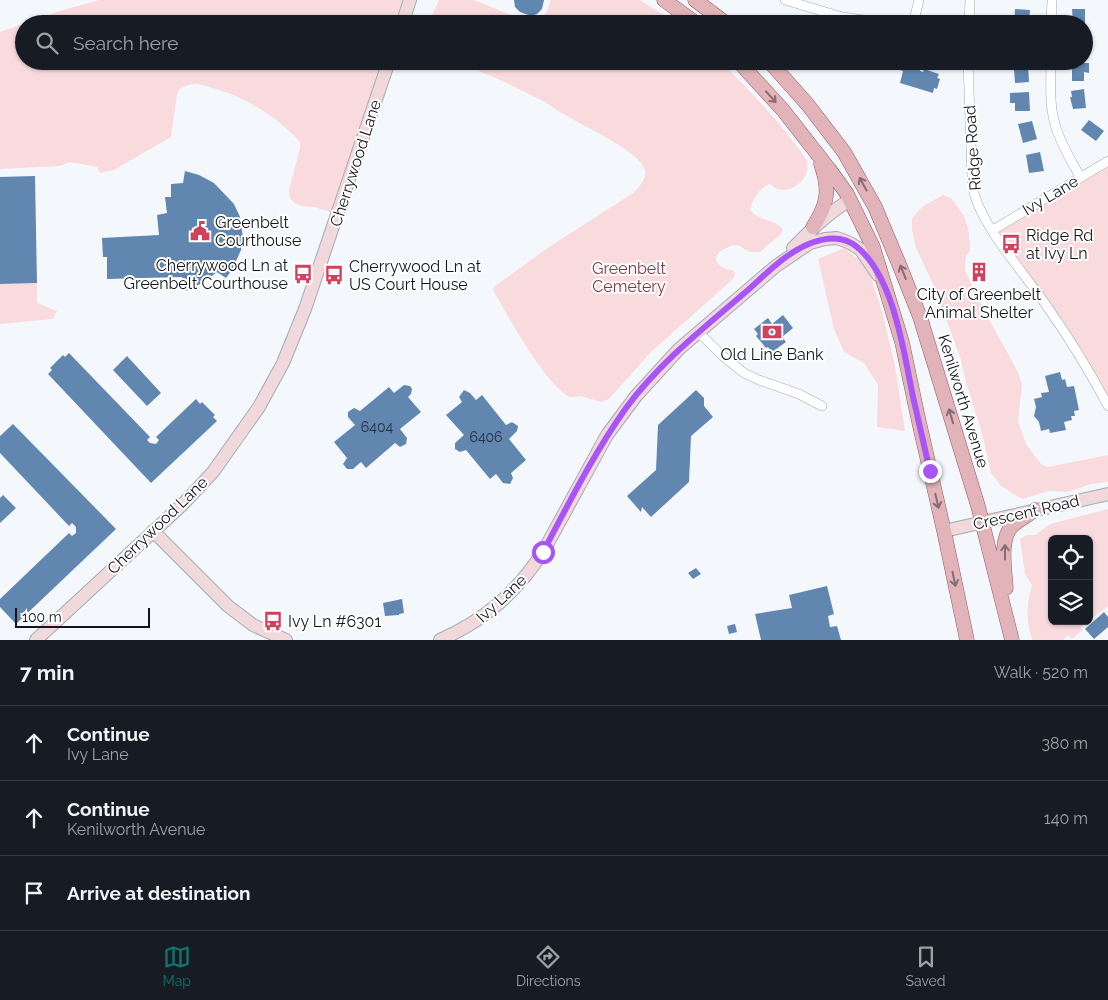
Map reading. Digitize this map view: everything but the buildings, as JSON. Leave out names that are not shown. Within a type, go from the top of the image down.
[{"type":"main road","points":[[664,0],[685,15]]},
{"type":"main road","points":[[695,0],[716,15]]},
{"type":"main road","points":[[746,70],[783,110],[818,154],[850,200],[873,246],[902,342],[967,640]]},
{"type":"main road","name":"Kenilworth Avenue","points":[[776,70],[808,105],[844,152],[865,187],[884,228],[920,317],[983,522],[1012,640]]},
{"type":"main road","points":[[813,228],[827,197],[826,177],[818,154]]},
{"type":"main road","points":[[850,200],[864,206],[884,228]]},
{"type":"main road","points":[[1007,619],[1004,563],[1005,539],[1012,526],[1035,510]]},
{"type":"street","points":[[405,15],[410,0]]},
{"type":"street","points":[[785,0],[838,15]]},
{"type":"street","points":[[915,15],[919,0]]},
{"type":"street","points":[[969,15],[970,0]]},
{"type":"street","points":[[1052,0],[1052,15]]},
{"type":"street","name":"Cherrywood Lane","points":[[36,640],[183,504],[219,464],[254,414],[282,363],[305,309],[386,70]]},
{"type":"street","name":"Ridge Road","points":[[968,70],[974,186],[980,208],[992,230],[1048,306],[1108,406]]},
{"type":"street","points":[[1051,70],[1054,123],[1059,137],[1080,177]]},
{"type":"street","name":"Ivy Lane","points":[[992,230],[1108,161]]},
{"type":"street","name":"Ivy Lane","points":[[440,640],[478,620],[501,602],[523,580],[543,552],[584,474],[618,420],[657,371],[698,332],[776,266],[813,228],[836,208],[850,200]]},
{"type":"street","name":"Ivy Lane","points":[[776,266],[810,243],[837,238],[860,249],[884,284]]},
{"type":"street","points":[[698,332],[744,373],[798,394],[822,406]]},
{"type":"street","name":"Crescent Road","points":[[944,531],[1108,494]]},
{"type":"street","points":[[153,531],[239,615],[253,625],[286,640]]},
{"type":"green space","points":[[99,0],[410,0],[405,15],[49,15]]},
{"type":"green space","points":[[439,0],[474,0],[511,15],[432,15]]},
{"type":"green space","points":[[551,0],[640,0],[664,15],[545,15]]},
{"type":"green space","points":[[15,27],[15,70],[386,70],[338,214],[314,207],[301,206],[290,198],[289,190],[300,148],[300,142],[291,132],[270,115],[246,101],[234,95],[197,84],[190,84],[179,89],[171,137],[114,170],[100,173],[97,167],[70,162],[59,166],[0,169],[0,32]]},
{"type":"green space","name":"Greenbelt Cemetery","points":[[477,70],[729,70],[766,109],[805,157],[806,172],[798,185],[784,190],[777,189],[770,184],[757,194],[751,206],[750,210],[754,214],[775,223],[783,229],[781,234],[760,252],[749,252],[738,245],[734,245],[720,252],[717,255],[717,263],[724,268],[734,271],[733,279],[651,352],[609,399],[601,402],[581,396],[570,397],[560,390],[528,349],[493,290],[494,287],[549,247],[633,193],[640,186],[645,170],[633,155],[623,148],[541,100]]},
{"type":"green space","points":[[1108,161],[1108,406],[993,230]]},
{"type":"green space","points":[[943,195],[951,198],[964,216],[970,244],[970,251],[966,256],[965,270],[982,307],[1017,370],[1022,384],[1018,421],[1026,444],[1041,464],[1048,467],[1108,455],[1108,482],[1091,484],[1067,492],[1049,491],[1022,499],[1001,486],[991,473],[982,433],[960,357],[934,286],[916,248],[912,230],[912,218],[923,206]]},
{"type":"green space","points":[[844,248],[867,266],[882,311],[895,366],[905,431],[877,427],[878,385],[864,363],[844,352],[834,329],[818,259]]},
{"type":"green space","points":[[37,283],[37,303],[57,311],[53,319],[0,324],[0,284]]},
{"type":"green space","points":[[1108,509],[1108,606],[1093,618],[1093,535],[1048,535],[1048,625],[1084,625],[1081,627],[1083,630],[1072,639],[1068,635],[1063,640],[1032,640],[1028,612],[1032,585],[1025,574],[1020,539],[1027,535],[1035,535],[1050,524]]},
{"type":"place","name":"Greenbelt Courthouse","points":[[200,231]]},
{"type":"place","name":"Ridge Rd at Ivy Ln","points":[[1011,244]]},
{"type":"place","name":"City of Greenbelt Animal Shelter","points":[[979,272]]},
{"type":"place","name":"Cherrywood Ln at Greenbelt Courthouse","points":[[303,274]]},
{"type":"place","name":"Cherrywood Ln at US Court House","points":[[334,275]]},
{"type":"place","name":"Old Line Bank","points":[[772,332]]},
{"type":"place","name":"Ivy Ln #6301","points":[[273,621]]},
{"type":"route","points":[[543,552],[607,435],[646,383],[679,349],[776,266],[797,250],[810,243],[825,239],[837,238],[860,249],[884,284],[902,342],[930,471]]}]
